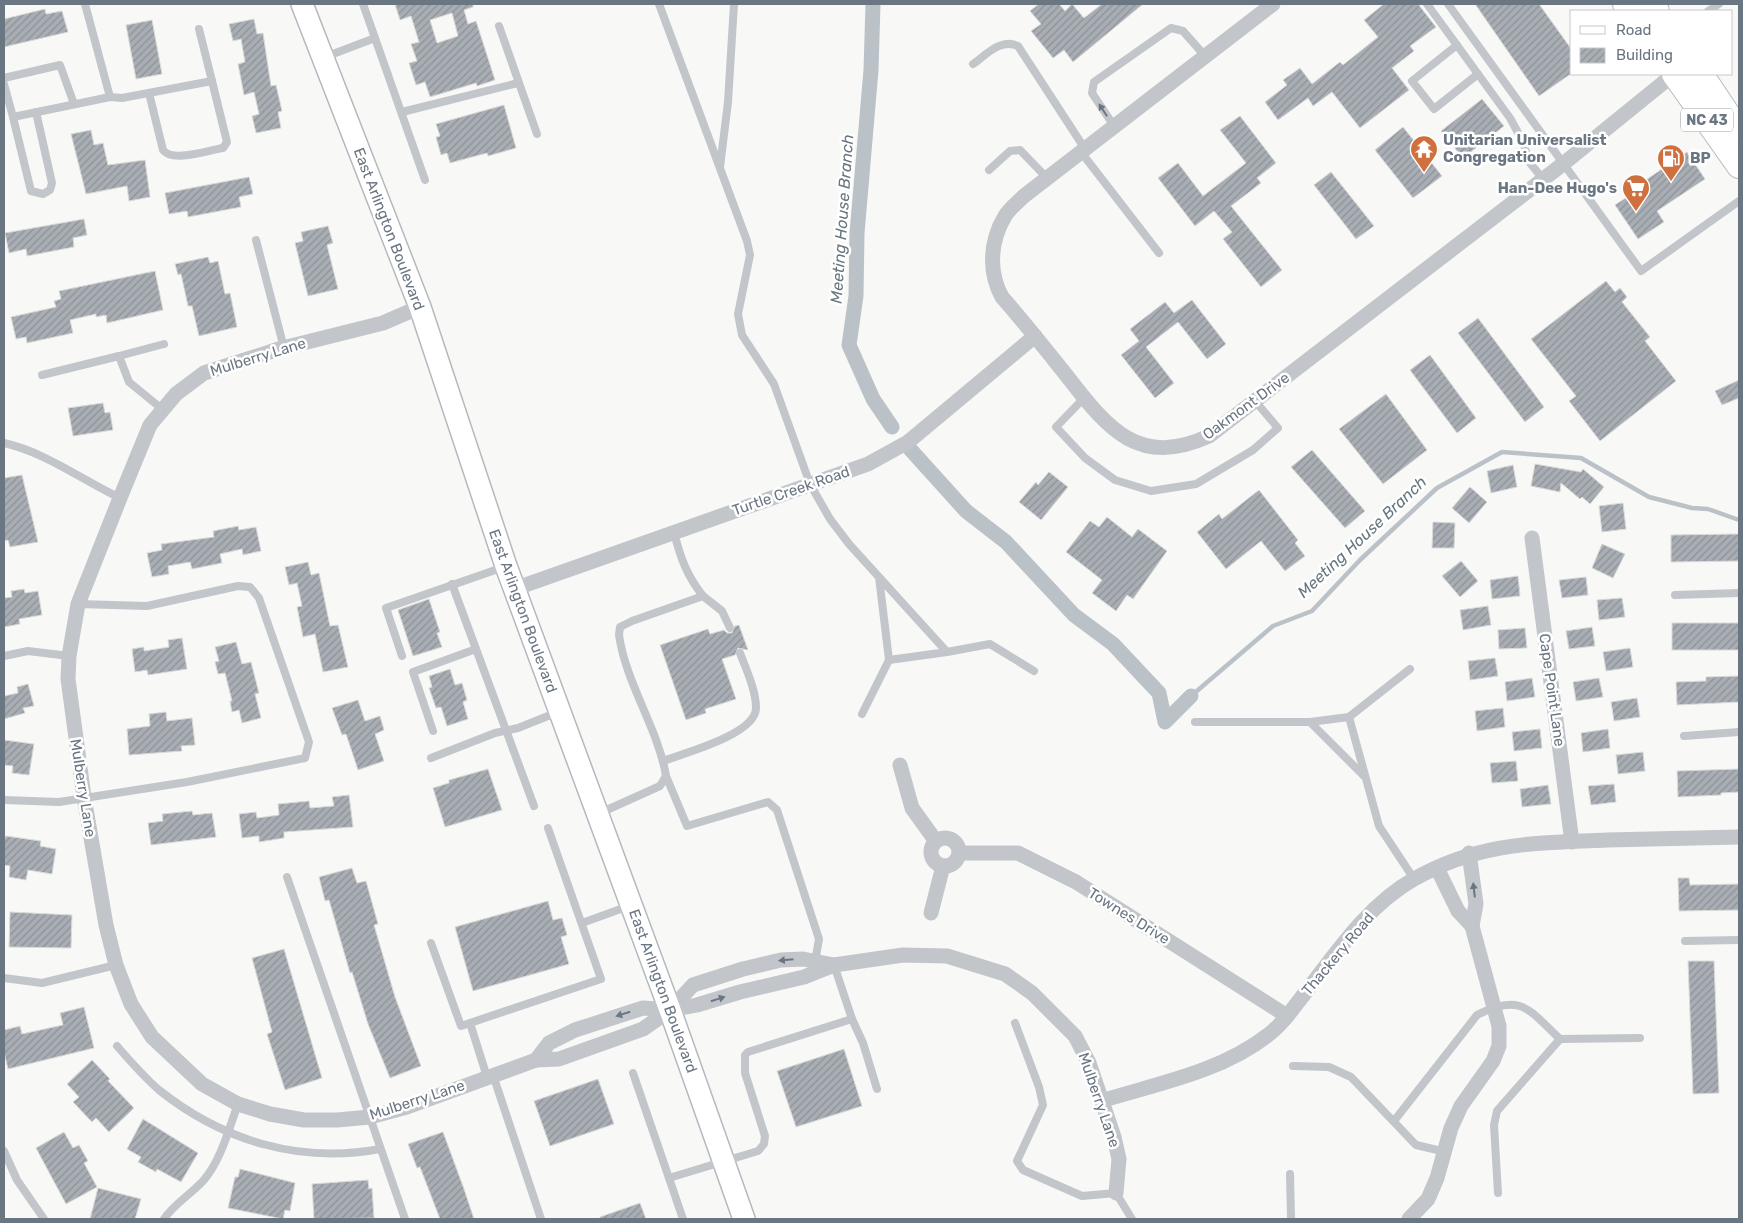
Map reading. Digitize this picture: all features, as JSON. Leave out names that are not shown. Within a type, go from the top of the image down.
[{"type":"main road","name":"East Arlington Boulevard","points":[[302,4],[420,307],[514,589],[670,1010],[744,1219]]},
{"type":"main road","name":"NC 43","points":[[1675,75],[1739,166]]},
{"type":"main road","points":[[1685,75],[1693,82],[1739,149]]},
{"type":"main road","name":"NC 43","points":[[1701,75],[1739,131]]},
{"type":"street","name":"Oakmont Drive","points":[[1273,4],[1024,196],[1006,214],[998,232],[992,257],[994,283],[1002,297],[1102,420],[1133,442],[1158,449],[1187,446],[1209,436],[1563,164],[1673,75]]},
{"type":"street","name":"Mulberry Lane","points":[[420,307],[383,322],[284,348],[204,373],[176,394],[150,425],[78,604],[69,656],[68,679],[84,798],[106,925],[116,965],[131,1004],[152,1036],[202,1084],[238,1104],[270,1114],[304,1120],[370,1117],[407,1107],[536,1060],[559,1059],[643,1029],[670,1010],[693,985],[743,969],[781,960],[803,959],[834,966]]},
{"type":"street","name":"Turtle Creek Road","points":[[514,589],[868,464],[908,442],[1035,336]]},
{"type":"street","name":"Cape Point Lane","points":[[1532,538],[1572,842]]},
{"type":"street","points":[[900,765],[912,808],[935,840]]},
{"type":"street","points":[[946,837],[956,842],[960,853],[954,863],[943,866],[933,861],[930,850],[935,840],[946,837]]},
{"type":"street","name":"Thackery Road","points":[[1100,1101],[1213,1066],[1250,1048],[1269,1034],[1287,1016],[1356,928],[1396,891],[1414,879],[1469,853],[1530,842],[1739,837]]},
{"type":"street","name":"Townes Drive","points":[[960,853],[1018,852],[1076,882],[1287,1016]]},
{"type":"street","points":[[1409,1219],[1428,1199],[1446,1152],[1451,1128],[1461,1106],[1493,1061],[1499,1046],[1498,1026],[1472,926],[1476,904],[1469,853]]},
{"type":"street","points":[[931,913],[943,866]]},
{"type":"street","points":[[1437,868],[1458,911],[1472,926]]},
{"type":"street","name":"Mulberry Lane","points":[[536,1060],[550,1043],[575,1030],[643,1008],[670,1010],[697,1005],[740,992],[804,977],[834,966],[903,955],[947,956],[1005,974],[1032,993],[1075,1036],[1089,1063],[1100,1101],[1114,1137],[1119,1159],[1116,1193]]},
{"type":"lane","points":[[86,4],[110,97]]},
{"type":"lane","points":[[363,4],[425,180]]},
{"type":"lane","points":[[659,4],[747,241],[750,255],[738,314],[742,335],[774,384],[810,484],[830,519],[879,577],[947,652]]},
{"type":"lane","points":[[720,169],[728,102],[734,4]]},
{"type":"lane","points":[[1427,4],[1510,118],[1522,140],[1530,163],[1543,179]]},
{"type":"lane","points":[[1448,4],[1641,271],[1739,201]]},
{"type":"lane","points":[[499,26],[537,134]]},
{"type":"lane","points":[[1114,126],[1092,93],[1094,82],[1170,28],[1182,31],[1205,56]]},
{"type":"lane","points":[[149,93],[162,150],[166,155],[174,157],[223,148],[227,142],[199,29]]},
{"type":"lane","points":[[322,58],[375,38]]},
{"type":"lane","points":[[973,64],[1003,43],[1010,42],[1018,46],[1083,150],[1159,253]]},
{"type":"lane","points":[[1457,45],[1412,81],[1434,109],[1478,74]]},
{"type":"lane","points":[[4,78],[60,65],[74,104]]},
{"type":"lane","points":[[13,117],[110,97],[122,98],[212,81]]},
{"type":"lane","points":[[402,112],[518,83]]},
{"type":"lane","points":[[4,84],[31,191],[43,194],[50,190],[52,183],[36,112]]},
{"type":"lane","points":[[989,170],[1010,151],[1020,150],[1047,178]]},
{"type":"lane","points":[[256,240],[284,348]]},
{"type":"lane","points":[[42,375],[164,344]]},
{"type":"lane","points":[[119,356],[129,382],[162,409]]},
{"type":"lane","points":[[1084,398],[1056,427],[1085,458],[1115,480],[1151,491],[1196,484],[1253,450],[1278,428],[1255,401]]},
{"type":"lane","points":[[4,444],[17,446],[56,464],[120,498]]},
{"type":"lane","points":[[674,532],[680,560],[693,584],[703,596],[722,610],[730,628]]},
{"type":"lane","points":[[402,656],[386,608],[506,566]]},
{"type":"lane","points":[[862,714],[889,660],[879,577]]},
{"type":"lane","points":[[452,584],[534,806]]},
{"type":"lane","points":[[4,800],[59,802],[187,782],[295,762],[305,758],[309,742],[259,598],[250,587],[238,586],[147,606],[78,604]]},
{"type":"lane","points":[[1674,595],[1739,593]]},
{"type":"lane","points":[[703,596],[632,621],[620,628],[620,645],[634,689],[663,762],[666,776],[687,826],[768,802],[777,810],[819,939],[815,962]]},
{"type":"lane","points":[[889,660],[990,644],[1034,671]]},
{"type":"lane","points":[[433,731],[413,672],[476,649]]},
{"type":"lane","points":[[4,656],[28,651],[69,656]]},
{"type":"lane","points":[[663,762],[740,731],[751,722],[756,710],[754,696],[740,653]]},
{"type":"lane","points":[[1195,722],[1310,722],[1349,717],[1410,669]]},
{"type":"lane","points":[[431,758],[494,733],[507,731],[560,712]]},
{"type":"lane","points":[[1349,717],[1379,826],[1414,879]]},
{"type":"lane","points":[[1310,722],[1365,777]]},
{"type":"lane","points":[[1684,736],[1739,732]]},
{"type":"lane","points":[[598,814],[660,786],[666,776]]},
{"type":"lane","points":[[431,943],[461,1026],[601,979],[548,828]]},
{"type":"lane","points":[[287,877],[405,1219]]},
{"type":"lane","points":[[582,923],[632,906]]},
{"type":"lane","points":[[1685,941],[1739,940]]},
{"type":"lane","points":[[4,978],[42,983],[116,965]]},
{"type":"lane","points":[[834,966],[852,1019],[863,1043],[877,1089]]},
{"type":"lane","points":[[1394,1121],[1477,1015],[1492,1007],[1525,1006],[1560,1039],[1640,1038]]},
{"type":"lane","points":[[669,1178],[758,1151],[764,1144],[765,1136],[745,1073],[745,1055],[748,1052],[852,1019]]},
{"type":"lane","points":[[470,1023],[541,1219]]},
{"type":"lane","points":[[1014,1023],[1039,1087],[1042,1105],[1017,1161],[1023,1170],[1082,1196],[1116,1193],[1132,1219]]},
{"type":"lane","points":[[1498,1193],[1494,1125],[1497,1111],[1560,1039]]},
{"type":"lane","points":[[116,1046],[159,1089],[203,1120],[228,1132],[282,1149],[311,1154],[335,1155],[380,1148]]},
{"type":"lane","points":[[1293,1066],[1329,1067],[1351,1077],[1416,1146],[1446,1152]]},
{"type":"lane","points":[[633,1073],[682,1219]]},
{"type":"lane","points":[[164,1219],[172,1208],[190,1195],[204,1180],[228,1132],[238,1104]]},
{"type":"lane","points":[[4,1152],[17,1180],[44,1219]]},
{"type":"lane","points":[[1290,1174],[1291,1219]]},
{"type":"building","points":[[395,4],[473,4],[473,7],[464,10],[468,24],[476,21],[495,80],[477,86],[476,83],[430,97],[425,82],[416,85],[409,63],[417,61],[411,44],[419,42],[411,16],[400,20]],"holes":[[[452,13],[458,36],[437,43],[430,20]]]},
{"type":"building","points":[[1039,4],[1059,4],[1065,11],[1072,4],[1084,18],[1102,4],[1143,4],[1073,62],[1064,50],[1053,58],[1031,31],[1041,24],[1030,11]]},
{"type":"building","points":[[1384,4],[1418,4],[1436,27],[1410,46],[1414,51],[1392,68],[1409,90],[1360,128],[1332,92],[1313,106],[1308,98],[1278,120],[1265,102],[1287,85],[1283,80],[1300,68],[1312,84],[1340,62],[1343,65],[1378,37],[1364,20]]},
{"type":"building","points":[[1475,4],[1539,4],[1570,47],[1570,74],[1539,96]]},
{"type":"building","points":[[45,9],[46,14],[62,11],[68,32],[4,47],[4,19]]},
{"type":"building","points":[[254,19],[257,34],[263,33],[271,86],[276,85],[282,111],[278,112],[281,128],[256,133],[252,116],[259,114],[254,92],[244,95],[238,64],[245,62],[241,39],[233,41],[229,24]]},
{"type":"building","points":[[152,20],[162,74],[136,79],[126,25]]},
{"type":"building","points":[[1482,99],[1504,126],[1463,158],[1441,131]]},
{"type":"building","points":[[504,105],[516,148],[488,156],[487,153],[450,163],[447,153],[441,155],[436,137],[440,136],[436,124]]},
{"type":"building","points":[[1240,116],[1276,163],[1257,178],[1261,183],[1231,206],[1282,270],[1261,287],[1223,239],[1232,232],[1214,211],[1195,226],[1158,178],[1178,163],[1203,196],[1246,163],[1220,130]]},
{"type":"building","points":[[1403,127],[1442,176],[1413,198],[1375,150]]},
{"type":"building","points":[[91,130],[94,145],[103,143],[108,165],[145,160],[150,197],[129,201],[127,186],[86,194],[71,134]]},
{"type":"building","points":[[1687,152],[1705,179],[1657,211],[1664,222],[1638,239],[1615,205],[1636,191],[1634,188]]},
{"type":"building","points":[[1331,172],[1374,226],[1356,239],[1314,185]]},
{"type":"building","points":[[249,177],[253,194],[239,197],[241,207],[188,217],[187,211],[169,214],[165,193]]},
{"type":"building","points":[[84,219],[87,235],[73,238],[74,247],[27,256],[26,249],[9,253],[5,233]]},
{"type":"building","points":[[328,226],[333,243],[327,245],[338,289],[308,296],[295,243],[303,241],[301,232]]},
{"type":"building","points":[[208,257],[210,263],[218,261],[225,294],[230,293],[237,327],[199,336],[192,306],[188,306],[181,274],[178,275],[175,264]]},
{"type":"building","points":[[155,271],[163,310],[107,323],[106,315],[96,317],[96,314],[70,320],[73,333],[27,343],[26,337],[16,339],[11,317],[56,307],[54,301],[61,299],[59,291]]},
{"type":"building","points":[[1606,281],[1615,292],[1620,288],[1627,297],[1622,302],[1650,337],[1645,341],[1676,381],[1600,441],[1569,401],[1576,396],[1531,339]]},
{"type":"building","points":[[1192,300],[1226,344],[1207,359],[1178,322],[1146,347],[1174,383],[1155,398],[1121,355],[1139,341],[1130,329],[1165,302],[1174,313]]},
{"type":"building","points":[[1478,318],[1544,407],[1525,422],[1458,333]]},
{"type":"building","points":[[1430,355],[1476,418],[1457,433],[1410,370]]},
{"type":"building","points":[[1739,380],[1739,398],[1722,405],[1715,391]]},
{"type":"building","points":[[1386,394],[1427,450],[1383,484],[1339,429]]},
{"type":"building","points":[[103,403],[105,413],[110,412],[113,430],[73,436],[68,408]]},
{"type":"building","points":[[1312,450],[1365,511],[1345,528],[1291,467]]},
{"type":"building","points":[[1535,464],[1581,472],[1583,469],[1604,487],[1590,504],[1582,497],[1580,499],[1561,483],[1560,492],[1531,486]]},
{"type":"building","points":[[1513,465],[1517,487],[1491,493],[1487,471]]},
{"type":"building","points":[[1049,472],[1068,487],[1041,520],[1019,502],[1036,482],[1038,485]]},
{"type":"building","points":[[22,475],[38,542],[10,547],[8,540],[4,541],[4,478]]},
{"type":"building","points":[[1470,487],[1487,502],[1469,523],[1452,508]]},
{"type":"building","points":[[1259,490],[1298,540],[1295,543],[1305,556],[1285,571],[1261,541],[1226,569],[1197,532],[1219,514],[1222,519]]},
{"type":"building","points":[[1623,503],[1626,529],[1602,532],[1599,506]]},
{"type":"building","points":[[1107,517],[1132,537],[1138,529],[1167,551],[1133,599],[1127,595],[1116,611],[1092,593],[1102,580],[1066,552],[1090,521],[1099,527]]},
{"type":"building","points":[[1433,522],[1455,523],[1454,548],[1432,548]]},
{"type":"building","points":[[238,526],[239,530],[256,527],[261,551],[243,555],[242,549],[220,554],[222,563],[192,569],[190,562],[168,566],[169,574],[152,577],[147,553],[162,550],[161,544],[214,537],[213,531]]},
{"type":"building","points":[[1739,534],[1739,561],[1671,562],[1671,535]]},
{"type":"building","points":[[1602,544],[1625,554],[1613,578],[1592,568]]},
{"type":"building","points":[[1461,561],[1478,581],[1460,597],[1442,576]]},
{"type":"building","points":[[308,562],[311,575],[319,573],[330,626],[338,625],[348,667],[323,672],[315,634],[303,637],[297,607],[302,606],[297,583],[289,585],[285,567]]},
{"type":"building","points":[[1518,576],[1520,596],[1492,599],[1490,580]]},
{"type":"building","points":[[1586,577],[1588,595],[1562,598],[1559,580]]},
{"type":"building","points":[[24,589],[25,593],[38,591],[42,615],[19,619],[20,624],[4,627],[4,598],[12,597],[11,591]]},
{"type":"building","points":[[1622,598],[1625,617],[1599,620],[1597,600]]},
{"type":"building","points":[[429,599],[440,632],[437,633],[442,647],[413,656],[398,610]]},
{"type":"building","points":[[1488,606],[1491,625],[1463,630],[1460,610]]},
{"type":"building","points":[[1672,623],[1739,623],[1739,650],[1672,650]]},
{"type":"building","points":[[739,625],[748,650],[738,648],[735,655],[722,659],[736,699],[705,709],[706,713],[686,720],[660,645],[708,629],[710,634],[724,630],[727,633],[732,633],[735,626]]},
{"type":"building","points":[[1592,627],[1595,646],[1569,649],[1566,631]]},
{"type":"building","points":[[1525,628],[1527,648],[1499,649],[1498,630]]},
{"type":"building","points":[[182,638],[187,669],[148,675],[147,670],[135,672],[132,649],[144,647],[144,651],[169,647],[168,640]]},
{"type":"building","points":[[236,642],[242,664],[251,662],[259,693],[255,694],[261,718],[242,723],[239,710],[232,712],[230,701],[232,701],[225,673],[218,674],[215,662],[219,661],[215,647]]},
{"type":"building","points":[[1630,648],[1633,667],[1606,671],[1603,652]]},
{"type":"building","points":[[1495,658],[1498,676],[1470,680],[1468,661]]},
{"type":"building","points":[[450,669],[455,685],[462,683],[467,700],[463,702],[468,719],[447,726],[441,707],[436,708],[429,688],[432,687],[429,676]]},
{"type":"building","points":[[1739,676],[1739,702],[1677,705],[1676,682],[1706,681],[1706,677]]},
{"type":"building","points":[[1532,678],[1535,697],[1507,701],[1505,682]]},
{"type":"building","points":[[1599,678],[1603,697],[1576,701],[1573,682]]},
{"type":"building","points":[[28,684],[34,706],[23,708],[25,713],[4,719],[4,696],[18,693],[17,687]]},
{"type":"building","points":[[1637,698],[1640,717],[1614,721],[1611,702]]},
{"type":"building","points":[[358,700],[365,721],[380,716],[384,730],[375,734],[384,761],[358,770],[346,734],[342,735],[332,708]]},
{"type":"building","points":[[1503,708],[1505,727],[1477,731],[1475,711]]},
{"type":"building","points":[[166,712],[167,721],[192,718],[195,745],[181,746],[182,751],[129,755],[127,729],[150,726],[149,714]]},
{"type":"building","points":[[1540,729],[1542,748],[1514,751],[1512,732]]},
{"type":"building","points":[[1608,729],[1610,748],[1583,752],[1581,733]]},
{"type":"building","points":[[4,740],[34,744],[29,775],[12,773],[13,766],[4,765]]},
{"type":"building","points":[[1643,752],[1645,771],[1618,774],[1616,755]]},
{"type":"building","points":[[1516,761],[1518,781],[1492,783],[1490,763]]},
{"type":"building","points":[[488,769],[502,810],[445,827],[433,788],[449,783],[449,780]]},
{"type":"building","points":[[1739,769],[1739,792],[1721,793],[1721,795],[1678,797],[1677,771]]},
{"type":"building","points":[[1614,784],[1616,802],[1591,805],[1588,786]]},
{"type":"building","points":[[1548,785],[1551,804],[1522,807],[1520,789]]},
{"type":"building","points":[[349,795],[353,827],[284,832],[284,838],[259,842],[259,836],[242,838],[239,814],[256,812],[257,818],[279,815],[278,804],[309,801],[310,808],[334,806],[332,797]]},
{"type":"building","points":[[192,811],[193,815],[212,813],[216,837],[151,845],[148,823],[163,821],[162,814]]},
{"type":"building","points":[[6,836],[41,841],[40,846],[56,849],[52,874],[28,870],[26,880],[9,877],[10,866],[4,865],[4,840]]},
{"type":"building","points":[[352,868],[357,883],[366,881],[378,924],[374,925],[395,997],[421,1066],[390,1078],[368,1024],[352,972],[350,973],[329,900],[325,901],[319,877]]},
{"type":"building","points":[[1678,878],[1689,878],[1690,885],[1739,884],[1739,910],[1679,911]]},
{"type":"building","points":[[548,901],[553,920],[562,918],[567,935],[561,937],[569,964],[473,991],[455,927]]},
{"type":"building","points":[[10,912],[72,915],[71,948],[9,947]]},
{"type":"building","points":[[284,949],[322,1078],[285,1090],[267,1034],[272,1032],[252,958]]},
{"type":"building","points":[[1688,961],[1714,961],[1719,1093],[1693,1094]]},
{"type":"building","points":[[84,1007],[94,1048],[8,1069],[4,1052],[4,1030],[20,1026],[22,1034],[63,1025],[60,1013]]},
{"type":"building","points":[[844,1049],[862,1106],[796,1127],[777,1071]]},
{"type":"building","points":[[92,1060],[110,1079],[108,1081],[134,1108],[109,1132],[96,1118],[92,1122],[73,1102],[79,1097],[67,1084]]},
{"type":"building","points":[[598,1079],[614,1124],[550,1146],[534,1101]]},
{"type":"building","points":[[143,1119],[198,1153],[181,1182],[157,1169],[156,1172],[138,1162],[141,1157],[127,1149]]},
{"type":"building","points":[[64,1132],[73,1148],[79,1145],[88,1161],[84,1163],[97,1187],[66,1204],[36,1148]]},
{"type":"building","points":[[443,1132],[474,1219],[440,1219],[420,1167],[417,1168],[408,1144]]},
{"type":"building","points":[[240,1169],[295,1183],[290,1211],[285,1210],[283,1219],[228,1208],[235,1177],[238,1177]]},
{"type":"building","points":[[368,1180],[369,1189],[372,1188],[374,1218],[314,1219],[312,1184]]},
{"type":"building","points":[[98,1188],[141,1199],[135,1219],[90,1219]]},
{"type":"building","points":[[640,1203],[646,1219],[600,1219],[600,1217]]},
{"type":"waterway","name":"Meeting House Branch","points":[[873,4],[871,70],[857,233],[856,296],[849,345],[873,399],[892,427]]},
{"type":"waterway","name":"Meeting House Branch","points":[[910,449],[966,511],[1006,542],[1074,615],[1113,644],[1159,693],[1165,722],[1191,696]]},
{"type":"waterway","name":"Meeting House Branch","points":[[1191,696],[1273,626],[1312,611],[1360,560],[1437,488],[1502,452],[1581,458],[1649,497],[1692,508],[1708,509],[1739,520]]},
{"type":"place","name":"Unitarian Universalist Congregation","points":[[1424,173]]},
{"type":"place","name":"BP","points":[[1671,182]]},
{"type":"place","name":"Han-Dee Hugo's","points":[[1636,212]]}]
